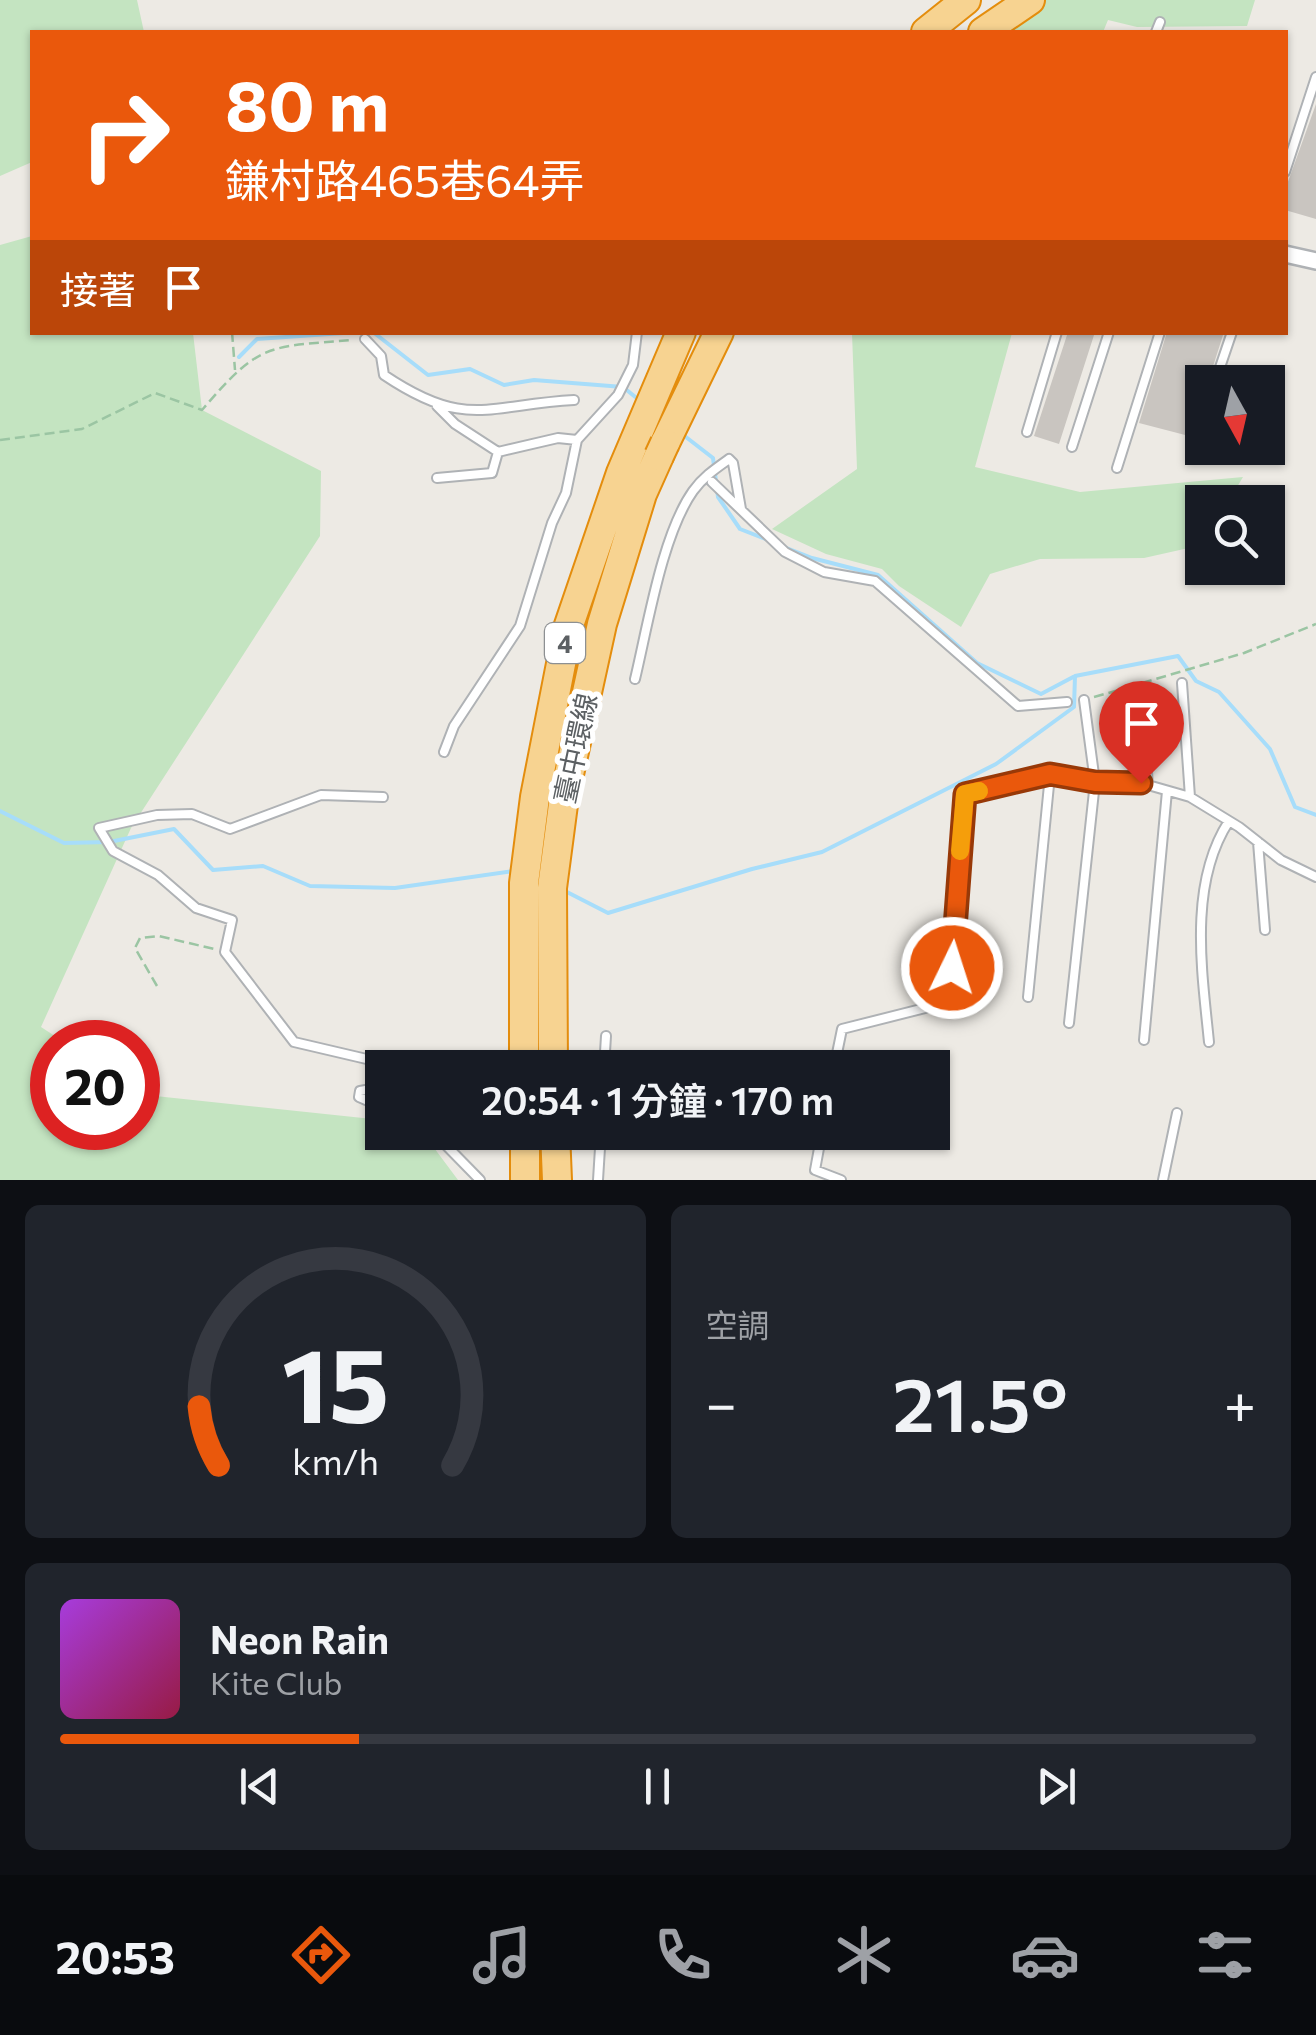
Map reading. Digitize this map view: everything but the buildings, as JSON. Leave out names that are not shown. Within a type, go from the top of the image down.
[{"type":"highway","points":[[928,30],[966,0]]},
{"type":"highway","points":[[986,30],[1030,0]]},
{"type":"highway","name":"臺中環線","points":[[552,1050],[535,797],[568,628],[621,472],[680,335]]},
{"type":"highway","name":"臺中環線","points":[[525,1050],[539,877],[564,797],[602,624],[642,494],[717,335]]},
{"type":"highway","points":[[524,1150],[525,1180]]},
{"type":"highway","points":[[556,1150],[557,1180]]},
{"type":"street","points":[[1288,255],[1316,261]]},
{"type":"lane","points":[[1157,30],[1160,22]]},
{"type":"lane","points":[[1288,163],[1316,77]]},
{"type":"lane","points":[[444,752],[454,726],[520,626],[552,523],[566,493],[577,440],[618,395],[633,365],[638,335]]},
{"type":"lane","points":[[1027,432],[1056,335]]},
{"type":"lane","points":[[1072,447],[1108,335]]},
{"type":"lane","points":[[1117,468],[1159,335]]},
{"type":"lane","points":[[1221,365],[1231,335]]},
{"type":"lane","points":[[364,339],[381,356],[384,375],[436,406],[455,424],[498,452],[558,438],[577,440]]},
{"type":"lane","points":[[436,406],[474,412],[574,400]]},
{"type":"lane","points":[[437,478],[492,473],[498,452]]},
{"type":"lane","points":[[634,679],[670,540],[692,492],[728,460],[733,462],[741,510]]},
{"type":"lane","points":[[712,482],[786,552],[824,572],[876,581],[1018,706],[1067,702]]},
{"type":"lane","points":[[1182,683],[1190,797]]},
{"type":"lane","points":[[1141,692],[1148,785]]},
{"type":"lane","points":[[1068,1023],[1095,782],[1084,700]]},
{"type":"lane","points":[[1028,997],[1050,774]]},
{"type":"lane","points":[[838,1050],[842,1029],[949,1002],[965,794],[1050,774],[1148,785],[1190,797],[1282,860],[1316,877]]},
{"type":"lane","points":[[1144,1040],[1168,791]]},
{"type":"lane","points":[[365,1059],[294,1042],[225,952],[232,920],[196,908],[158,875],[111,848],[98,828],[156,815],[192,814],[230,829],[322,795],[383,797]]},
{"type":"lane","points":[[1208,1042],[1202,960],[1204,892],[1215,843],[1229,821]]},
{"type":"lane","points":[[1258,842],[1265,930]]},
{"type":"lane","points":[[605,1050],[606,1036]]},
{"type":"lane","points":[[1163,1180],[1177,1113]]},
{"type":"lane","points":[[450,1150],[480,1180]]},
{"type":"lane","points":[[598,1180],[600,1150]]},
{"type":"lane","points":[[819,1150],[815,1170],[841,1180]]},
{"type":"path","points":[[232,335],[235,371]]},
{"type":"path","points":[[0,440],[82,430],[155,393],[202,410],[235,371],[258,353],[280,346],[364,339]]},
{"type":"path","points":[[1084,700],[1244,653],[1316,624]]},
{"type":"path","points":[[158,986],[135,948],[140,938],[160,936],[225,952]]},
{"type":"green space","points":[[0,0],[137,0],[144,30],[30,30],[30,163],[0,176]]},
{"type":"green space","points":[[1010,0],[1255,0],[1247,26],[1137,27],[1108,20],[1104,30],[990,30]]},
{"type":"green space","points":[[30,237],[30,335],[193,335],[202,410],[321,471],[320,536],[131,828],[44,1020],[30,1020],[30,1150],[160,1150],[160,1096],[365,1118],[365,1150],[436,1150],[458,1180],[0,1180],[0,245]]},
{"type":"green space","points":[[852,335],[1011,335],[975,467],[1080,492],[1243,477],[1238,485],[1185,485],[1185,549],[1144,558],[1040,559],[990,574],[961,627],[899,586],[882,569],[826,554],[772,529],[857,469]]},
{"type":"waterway","points":[[239,357],[257,339],[315,335]]},
{"type":"waterway","points":[[377,335],[428,375],[470,369],[504,385],[534,380],[623,387],[639,400]]},
{"type":"waterway","points":[[682,434],[713,458],[718,497],[740,529],[771,541]]},
{"type":"waterway","points":[[784,547],[878,575],[977,663],[1041,694],[1075,676],[1178,656],[1196,681],[1219,692],[1270,749],[1295,807],[1316,815]]},
{"type":"waterway","points":[[563,890],[608,913],[822,852],[996,764],[1074,707],[1075,676]]},
{"type":"waterway","points":[[0,811],[64,843],[109,842],[174,829],[213,870],[263,866],[310,886],[395,888],[513,871]]},
{"type":"slow traffic","points":[[960,851],[965,794],[979,791]]},
{"type":"route","points":[[952,968],[965,794],[1050,774],[1095,782],[1141,783]]}]
